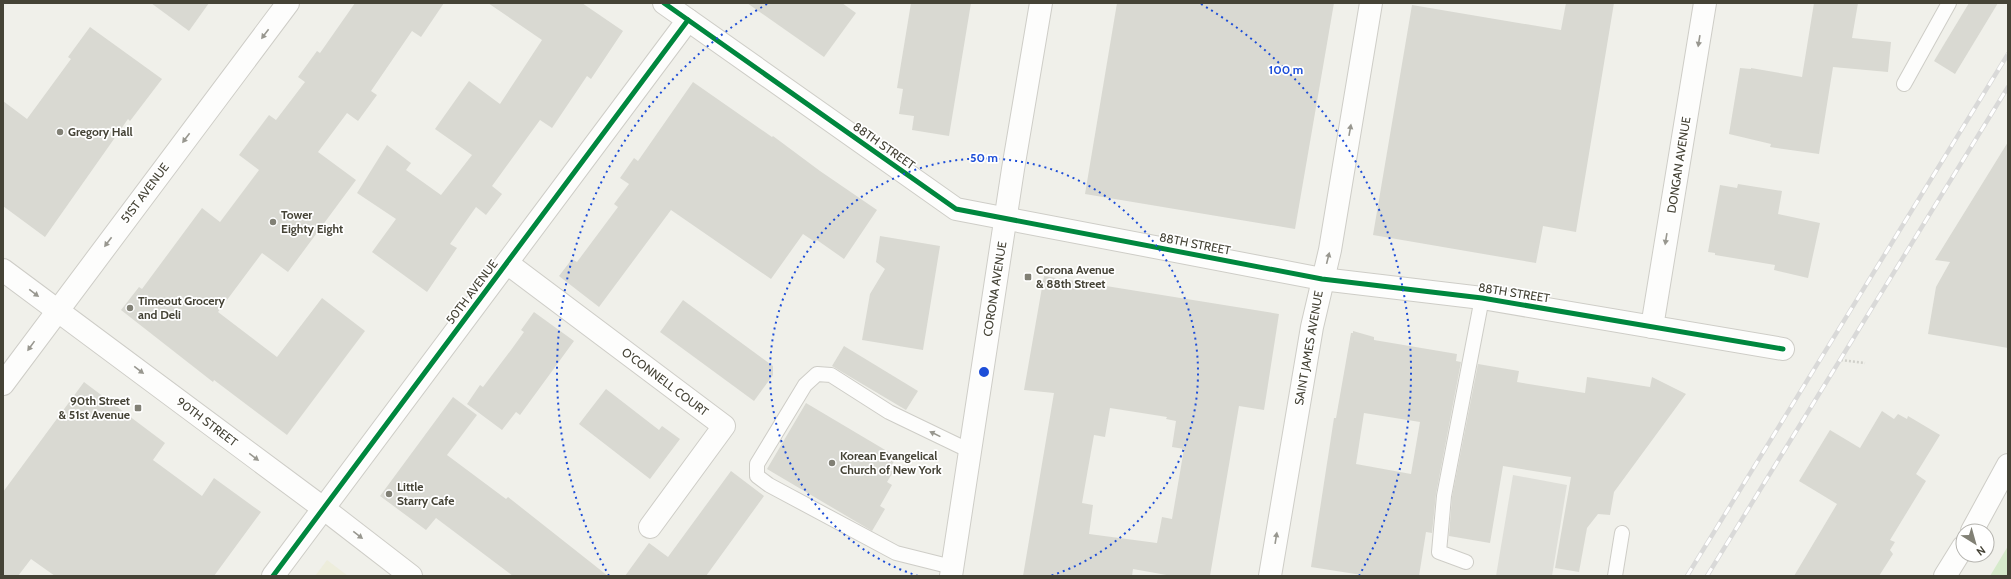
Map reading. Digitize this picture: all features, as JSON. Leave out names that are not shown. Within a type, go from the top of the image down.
[{"type":"street","name":"51ST AVENUE","points":[[3,384],[288,3]]},
{"type":"street","name":"88TH STREET","points":[[664,3],[956,209],[1006,220],[1067,230],[1322,279],[1482,298],[1783,349]]},
{"type":"street","name":"CORONA AVENUE","points":[[951,572],[1041,3]]},
{"type":"street","name":"SAINT JAMES AVENUE","points":[[1270,576],[1312,327],[1330,250],[1371,3]]},
{"type":"street","name":"DONGAN AVENUE","points":[[1652,327],[1706,3]]},
{"type":"street","name":"50TH AVENUE","points":[[273,576],[688,20]]},
{"type":"street","name":"O'CONNELL COURT","points":[[506,262],[724,426],[650,527]]},
{"type":"street","name":"90TH STREET","points":[[3,270],[323,508],[411,576]]},
{"type":"street","points":[[1977,523],[2008,465]]},
{"type":"street","points":[[1985,510],[2008,486]]},
{"type":"street","points":[[1945,576],[1955,560]]},
{"type":"lane","points":[[1904,84],[1949,3]]},
{"type":"lane","points":[[1466,562],[1439,552],[1444,496],[1482,298]]},
{"type":"lane","points":[[951,572],[896,553],[769,484],[757,476],[757,464],[805,385],[817,374],[831,375],[890,412],[970,450]]},
{"type":"lane","points":[[1615,576],[1622,533]]},
{"type":"path","points":[[1841,360],[1865,363]]},
{"type":"shaded area","points":[[1513,475],[1567,485],[1552,576],[1496,576]]},
{"type":"shaded area","points":[[327,560],[348,576],[315,576]]},
{"type":"green space","points":[[2008,546],[2008,576],[1990,576]]},
{"type":"building","points":[[151,3],[209,3],[189,31]]},
{"type":"building","points":[[355,3],[444,3],[421,37],[412,31],[371,91],[377,95],[358,121],[347,113],[318,152],[356,180],[288,272],[262,253],[218,312],[277,357],[322,298],[365,331],[287,435],[214,380],[213,382],[121,310],[139,287],[142,289],[202,208],[220,222],[259,170],[239,155],[269,115],[276,120],[305,82],[298,77],[317,51],[320,53]]},
{"type":"building","points":[[488,3],[582,3],[623,31],[591,79],[587,76],[552,128],[540,120],[492,186],[502,194],[486,215],[476,207],[450,244],[457,248],[427,292],[372,252],[396,219],[357,193],[387,145],[411,163],[406,170],[441,195],[472,155],[435,129],[469,81],[500,104],[542,40]]},
{"type":"building","points":[[747,3],[842,3],[856,13],[824,57]]},
{"type":"building","points":[[911,3],[971,3],[949,136],[912,130],[914,116],[899,114],[903,89],[897,88]]},
{"type":"building","points":[[1117,3],[1334,3],[1295,229],[1085,194]]},
{"type":"building","points":[[1566,3],[1614,3],[1576,232],[1543,226],[1536,263],[1373,235],[1412,5],[1561,30]]},
{"type":"building","points":[[1814,3],[1858,3],[1852,38],[1891,42],[1888,72],[1833,67],[1819,154],[1770,147],[1771,144],[1729,134],[1740,68],[1751,68],[1802,77]]},
{"type":"building","points":[[1969,3],[1998,3],[1955,74],[1934,61]]},
{"type":"building","name":"Gregory Hall","points":[[90,27],[162,79],[130,121],[128,119],[45,237],[3,206],[3,101],[27,119],[71,59],[68,57]]},
{"type":"building","points":[[693,82],[772,137],[773,136],[820,171],[877,210],[844,259],[817,240],[815,242],[803,234],[771,279],[671,210],[599,307],[559,276],[572,259],[577,262],[618,207],[614,204],[629,184],[620,178],[634,158],[638,161]]},
{"type":"building","points":[[2008,142],[2008,348],[1928,334],[1936,287],[1950,262],[1935,260]]},
{"type":"building","points":[[1738,184],[1782,191],[1778,214],[1820,223],[1808,278],[1774,270],[1775,265],[1715,255],[1715,253],[1708,252],[1720,185],[1737,188]]},
{"type":"building","points":[[880,236],[940,246],[923,350],[862,340],[870,294],[885,269],[876,262]]},
{"type":"building","points":[[1044,276],[1279,314],[1264,410],[1239,406],[1210,576],[1172,576],[1133,569],[1132,576],[1023,576],[1054,393],[1024,390]],"holes":[[[1110,408],[1167,417],[1166,419],[1176,421],[1172,447],[1184,449],[1172,519],[1162,517],[1157,543],[1089,534],[1093,505],[1082,503],[1094,435],[1105,437]]]},
{"type":"building","points":[[683,300],[773,366],[773,375],[754,401],[660,332]]},
{"type":"building","points":[[534,312],[574,341],[520,415],[516,412],[502,430],[467,404],[480,385],[483,387],[511,350],[524,332],[521,330]]},
{"type":"building","points":[[1353,331],[1374,337],[1374,340],[1457,354],[1456,361],[1461,362],[1436,494],[1432,533],[1426,532],[1419,576],[1368,576],[1311,567],[1334,418],[1336,418],[1351,333],[1353,333]],"holes":[[[1364,413],[1420,422],[1411,474],[1356,464]]]},
{"type":"building","points":[[844,346],[918,391],[906,410],[832,366]]},
{"type":"building","points":[[1478,364],[1519,371],[1517,382],[1585,393],[1587,377],[1650,387],[1652,377],[1686,394],[1614,492],[1610,515],[1598,514],[1587,528],[1579,572],[1555,568],[1571,477],[1503,466],[1490,543],[1449,536],[1452,497]]},
{"type":"building","points":[[84,382],[165,443],[153,460],[202,496],[214,478],[261,512],[214,576],[55,576],[31,559],[18,576],[3,576],[3,492]]},
{"type":"building","points":[[606,389],[659,430],[662,426],[680,439],[650,479],[579,424]]},
{"type":"building","points":[[453,397],[477,415],[447,455],[506,499],[508,497],[608,576],[513,576],[436,518],[426,530],[380,496]]},
{"type":"building","name":"Korean Evangelical Church of New York","points":[[806,403],[897,457],[889,469],[893,472],[887,482],[892,485],[880,506],[885,509],[872,531],[767,469]]},
{"type":"building","points":[[1882,411],[1894,419],[1898,414],[1907,419],[1908,416],[1940,435],[1916,474],[1926,481],[1890,540],[1895,542],[1890,550],[1893,554],[1879,576],[1794,576],[1837,504],[1799,481],[1830,430],[1860,448]]},
{"type":"building","points":[[731,471],[764,496],[706,576],[625,576],[649,543],[668,557]]},
{"type":"railway","points":[[1687,576],[2008,54]]},
{"type":"railway","points":[[1707,576],[2008,87]]},
{"type":"cycle path","points":[[664,3],[956,209],[1322,279],[1482,298],[1783,349]]},
{"type":"cycle path","points":[[273,576],[688,20]]},
{"type":"place","name":"Gregory Hall","points":[[60,132]]},
{"type":"place","name":"Tower Eighty Eight","points":[[273,222]]},
{"type":"place","name":"Corona Avenue & 88th Street","points":[[1028,277]]},
{"type":"place","name":"Timeout Grocery and Deli","points":[[130,308]]},
{"type":"place","name":"90th Street & 51st Avenue","points":[[138,408]]},
{"type":"place","name":"Korean Evangelical Church of New York","points":[[832,463]]},
{"type":"place","name":"Little Starry Cafe","points":[[389,494]]}]
